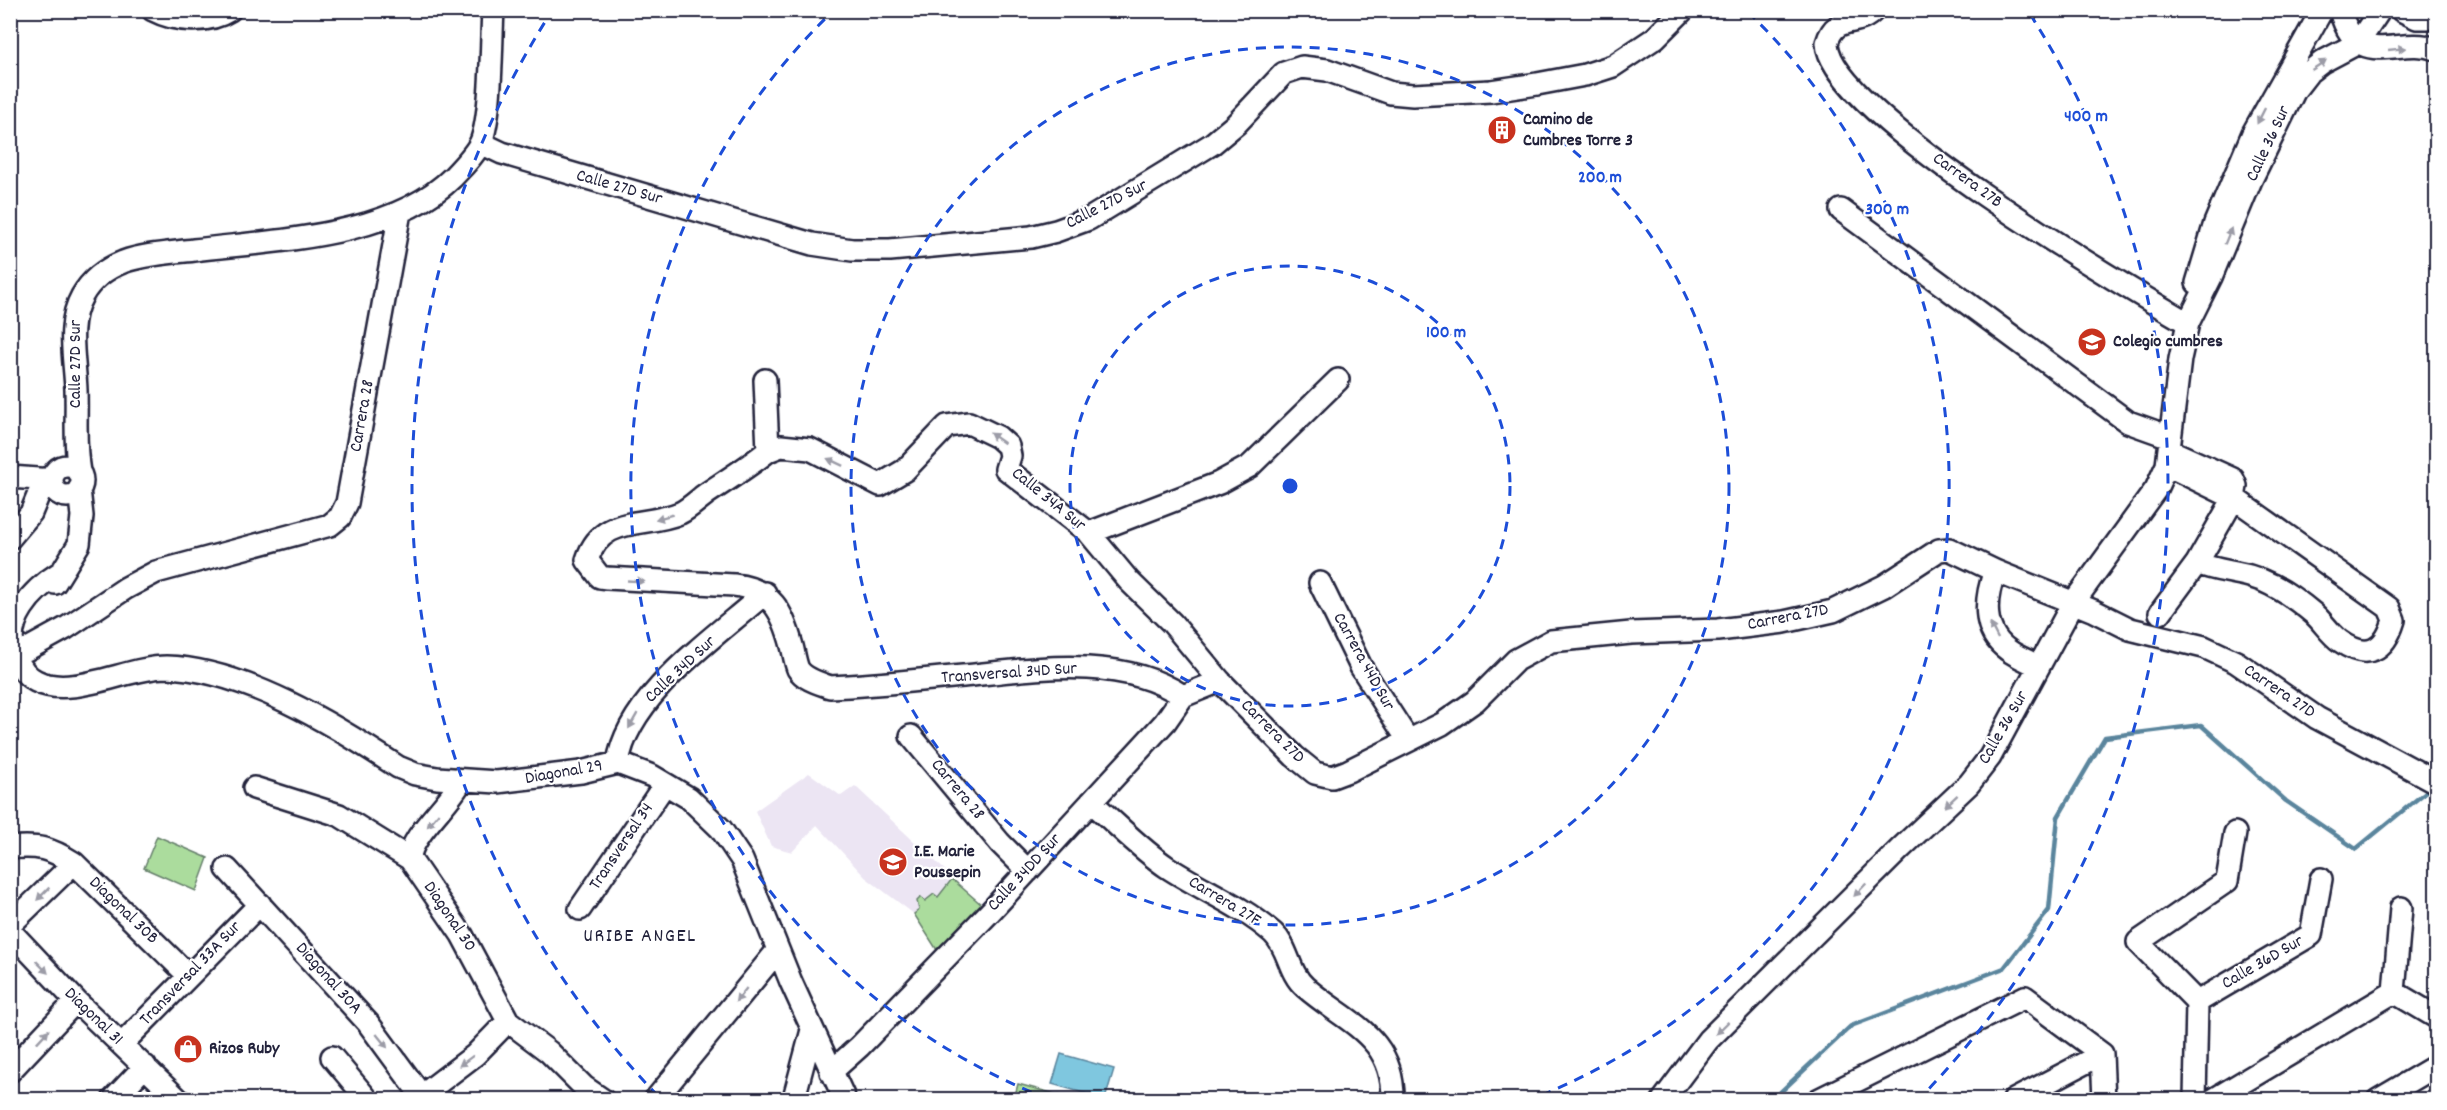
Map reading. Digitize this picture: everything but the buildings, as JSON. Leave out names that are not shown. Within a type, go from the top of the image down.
[{"type":"street","points":[[153,10],[180,19],[201,20],[230,10]]},
{"type":"street","points":[[400,212],[423,201],[445,185],[480,143],[486,121],[493,10]]},
{"type":"street","name":"Calle 27D Sur","points":[[480,143],[502,153],[812,244],[852,250],[890,250],[1030,237],[1081,222],[1159,178],[1212,144],[1236,124],[1284,73],[1302,67],[1327,70],[1391,93],[1413,95],[1491,91],[1537,84],[1613,66],[1655,38],[1683,10]]},
{"type":"street","name":"Carrera 27B","points":[[1874,10],[1869,17],[1845,21],[1836,26],[1827,43],[1831,63],[1875,111],[1949,169],[2043,235],[2191,315]]},
{"type":"street","name":"Calle 36 Sur","points":[[1663,1100],[1708,1040],[1901,848],[1969,784],[1990,757],[2073,603],[2156,489],[2169,451],[2180,359],[2199,272],[2236,170],[2274,92],[2322,10]]},
{"type":"street","points":[[2340,10],[2346,27],[2358,43],[2377,50],[2416,46],[2436,49]]},
{"type":"street","name":"Calle 36 Sur","points":[[2191,315],[2211,277],[2251,180],[2295,90],[2309,72],[2322,62],[2358,43],[2380,10]]},
{"type":"street","points":[[2401,10],[2417,18],[2436,18]]},
{"type":"street","points":[[1842,210],[2128,422],[2389,608],[2394,620],[2390,634],[2382,646],[2372,651],[2359,651],[2340,641],[2315,615],[2274,586],[2247,573],[2211,569],[2197,563]]},
{"type":"street","name":"Calle 27D Sur","points":[[65,480],[75,446],[75,314],[81,297],[92,281],[107,269],[145,256],[303,237],[350,228],[400,212]]},
{"type":"street","name":"Carrera 28","points":[[17,652],[66,628],[126,588],[156,572],[330,525],[340,517],[347,503],[400,212]]},
{"type":"street","points":[[765,380],[768,451]]},
{"type":"street","points":[[1089,533],[1219,483],[1250,466],[1338,380]]},
{"type":"street","name":"Calle 34A Sur","points":[[765,593],[752,586],[600,577],[586,560],[592,544],[613,528],[626,523],[647,522],[681,512],[768,451],[788,446],[810,449],[880,485],[905,470],[947,426],[969,423],[998,437],[1008,446],[1010,456],[1006,469],[1089,533],[1129,581],[1172,623],[1220,681]]},
{"type":"street","points":[[10,477],[65,480]]},
{"type":"street","points":[[17,652],[13,626],[18,615],[42,586],[61,572],[79,544],[82,516],[65,480]]},
{"type":"street","points":[[10,538],[31,513],[65,480]]},
{"type":"street","points":[[2160,613],[2197,563],[2234,498]]},
{"type":"street","name":"Carrera 27D","points":[[1220,681],[1294,756],[1315,773],[1332,777],[1442,724],[1475,701],[1516,660],[1551,641],[1631,633],[1718,630],[1784,622],[1833,611],[1884,586],[1939,550],[1949,549],[2130,629],[2204,647],[2225,657],[2318,718],[2436,782]]},
{"type":"street","points":[[1995,571],[1987,592],[1990,624],[2008,650],[2038,666]]},
{"type":"street","name":"Carrera 44D Sur","points":[[1320,583],[1361,667],[1408,740]]},
{"type":"street","name":"Transversal 34D Sur","points":[[765,593],[783,620],[799,670],[812,680],[830,687],[1041,668],[1085,668],[1142,677],[1170,687],[1183,696]]},
{"type":"street","name":"Calle 34D Sur","points":[[618,763],[621,745],[643,705],[687,661],[765,593]]},
{"type":"street","name":"Diagonal 29","points":[[17,652],[18,663],[30,677],[47,685],[58,686],[165,667],[194,671],[245,685],[300,709],[398,767],[415,774],[461,781],[497,782],[536,779],[618,763],[665,784],[688,798],[721,829],[742,860],[812,1030],[845,1100]]},
{"type":"street","points":[[1183,696],[1220,681]]},
{"type":"street","name":"Calle 34DD Sur","points":[[831,1072],[861,1046],[1028,871],[1165,722],[1183,696]]},
{"type":"street","name":"Carrera 28","points":[[911,736],[1000,843],[1028,871]]},
{"type":"street","points":[[410,860],[410,848],[455,795],[461,781]]},
{"type":"street","name":"Transversal 34","points":[[580,909],[665,784]]},
{"type":"street","name":"Diagonal 30","points":[[254,788],[339,815],[410,860],[468,944],[508,1021],[549,1052],[584,1087],[603,1100]]},
{"type":"street","name":"Carrera 27F","points":[[1091,802],[1154,859],[1254,917],[1275,935],[1286,951],[1293,971],[1303,985],[1365,1031],[1390,1067],[1394,1100]]},
{"type":"street","points":[[2195,1100],[2197,1002],[2138,942],[2227,881],[2235,833]]},
{"type":"street","name":"Diagonal 30B","points":[[10,848],[31,846],[53,850],[74,863],[189,976]]},
{"type":"street","points":[[10,925],[74,863]]},
{"type":"street","name":"Diagonal 30A","points":[[227,869],[368,1023],[419,1097]]},
{"type":"street","name":"Calle 36D Sur","points":[[2197,1002],[2311,936],[2321,879]]},
{"type":"street","name":"Transversal 33A Sur","points":[[122,1044],[260,904]]},
{"type":"street","points":[[2394,992],[2401,908]]},
{"type":"street","name":"Diagonal 31","points":[[10,931],[76,1001],[180,1100]]},
{"type":"street","points":[[655,1100],[778,950]]},
{"type":"street","points":[[2394,992],[2436,1017]]},
{"type":"street","points":[[2213,1100],[2394,992]]},
{"type":"street","points":[[1818,1100],[2025,997],[2102,1054]]},
{"type":"street","points":[[10,1071],[76,1001]]},
{"type":"street","points":[[419,1097],[475,1055],[508,1021]]},
{"type":"street","points":[[795,1094],[812,1030]]},
{"type":"street","points":[[2014,1100],[2102,1054]]},
{"type":"street","points":[[2102,1054],[2104,1100]]},
{"type":"street","points":[[332,1057],[368,1100]]},
{"type":"street","points":[[113,1100],[145,1066]]},
{"type":"street","points":[[2378,1100],[2436,1066]]},
{"type":"shaded area","name":"I.E. Marie Poussepin","points":[[809,773],[841,796],[855,786],[982,905],[937,950],[914,914],[865,877],[817,825],[792,852],[771,846],[755,811]]},
{"type":"green space","points":[[157,836],[208,858],[196,891],[144,868]]},
{"type":"green space","points":[[952,879],[982,905],[937,950],[914,914],[919,910],[917,901],[921,897],[925,901],[934,894],[938,897]]},
{"type":"green space","points":[[1018,1084],[1074,1099],[1014,1099]]},
{"type":"water","points":[[1061,1054],[1114,1069],[1105,1099],[1052,1084]]},
{"type":"waterway","points":[[1772,1100],[1851,1026],[2004,968],[2049,910],[2058,817],[2105,737],[2201,725],[2286,801],[2356,849],[2433,786]]},
{"type":"place","name":"Camino de Cumbres Torre 3","points":[[1502,130]]},
{"type":"place","name":"Colegio cumbres","points":[[2092,342]]},
{"type":"place","name":"I.E. Marie Poussepin","points":[[893,862]]},
{"type":"place","name":"Rizos Ruby","points":[[188,1049]]},
{"type":"district","name":"URIBE ANGEL","points":[[640,937]]}]
